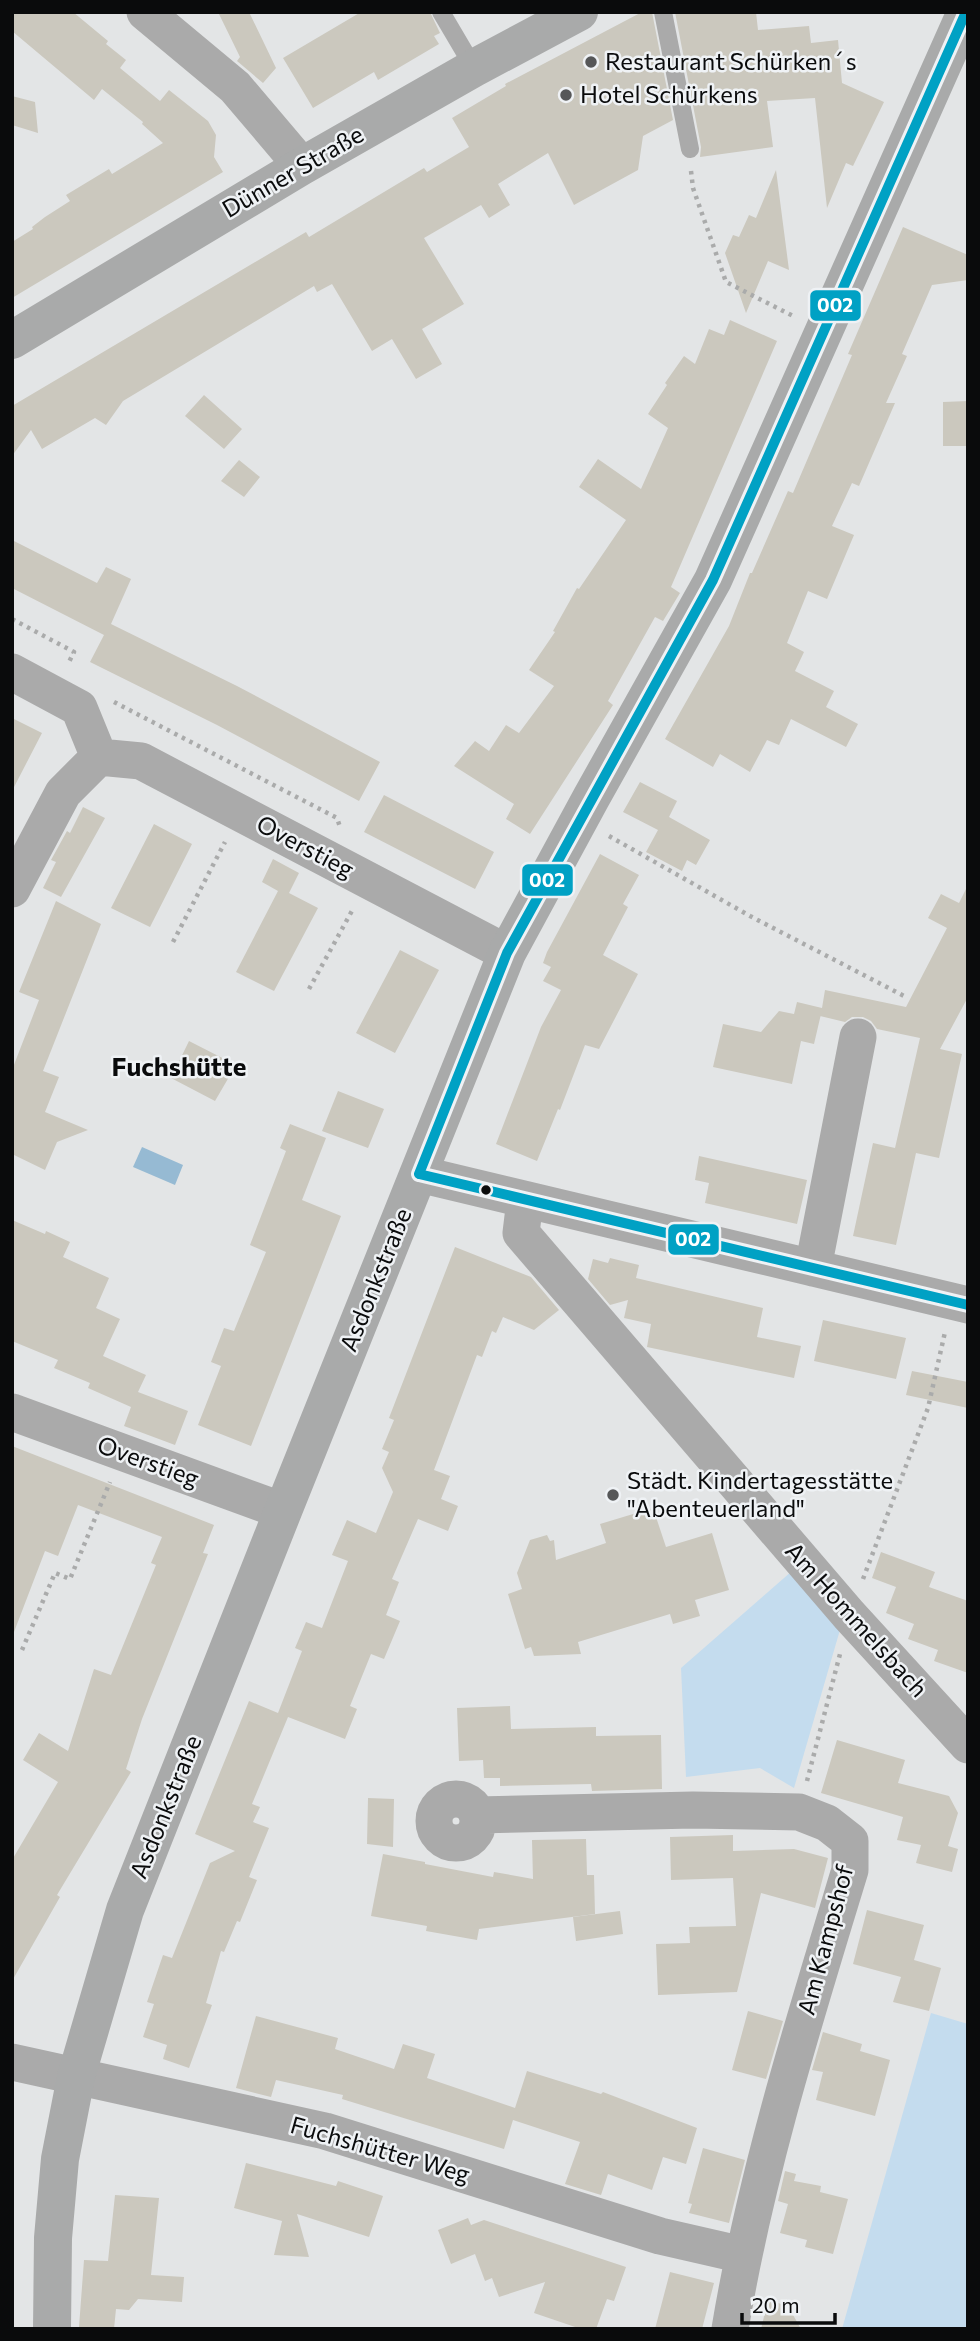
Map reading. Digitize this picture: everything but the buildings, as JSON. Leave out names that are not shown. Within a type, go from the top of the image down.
[{"type":"street","points":[[145,12],[235,86],[302,166]]},
{"type":"street","name":"Dünner Straße","points":[[12,340],[302,166],[579,12]]},
{"type":"street","name":"Asdonkstraße","points":[[52,2329],[53,2238],[60,2159],[76,2077],[125,1910],[507,953],[579,818],[713,580],[966,12]]},
{"type":"street","points":[[12,672],[79,708],[99,757],[63,793],[12,889]]},
{"type":"street","name":"Overstieg","points":[[99,757],[141,761],[507,953]]},
{"type":"street","points":[[813,1268],[858,1037]]},
{"type":"street","points":[[419,1174],[960,1303]]},
{"type":"street","name":"Am Hommelsbach","points":[[525,1200],[521,1233],[849,1615],[968,1745]]},
{"type":"street","name":"Overstieg","points":[[12,1412],[283,1511]]},
{"type":"street","name":"Am Kampshof","points":[[477,1815],[693,1810],[799,1812],[827,1823],[850,1841],[850,1870],[789,2073],[743,2255],[730,2329]]},
{"type":"street","name":"Fuchshütter Weg","points":[[12,2062],[325,2131],[660,2236],[743,2255]]},
{"type":"lane","points":[[441,12],[474,68]]},
{"type":"lane","points":[[663,12],[690,149]]},
{"type":"path","points":[[690,149],[693,188],[726,282],[824,331]]},
{"type":"path","points":[[12,619],[75,652],[62,675]]},
{"type":"path","points":[[110,700],[337,818],[362,877],[309,989]]},
{"type":"path","points":[[173,942],[240,813]]},
{"type":"path","points":[[579,818],[750,916],[904,996]]},
{"type":"path","points":[[799,1812],[849,1615],[928,1408],[960,1303]]},
{"type":"path","points":[[22,1650],[55,1573],[69,1579],[122,1452]]},
{"type":"shaded area","points":[[142,1147],[183,1165],[175,1185],[133,1167]]},
{"type":"shaded area","points":[[792,1571],[842,1623],[794,1788],[760,1768],[686,1777],[681,1668]]},
{"type":"shaded area","points":[[931,2013],[968,2024],[968,2329],[842,2329]]},
{"type":"transit line","name":"002","points":[[419,1174],[507,953],[713,580],[966,12]]},
{"type":"transit line","name":"002","points":[[419,1174],[968,1305]]},
{"type":"place","name":"Restaurant Schürken´s","points":[[591,62]]},
{"type":"place","name":"Hotel Schürkens","points":[[566,95]]},
{"type":"place","name":"Städt. Kindertagesstätte \"Abenteuerland\"","points":[[613,1495]]},
{"type":"district","name":"Fuchshütte","points":[[179,1067]]}]
